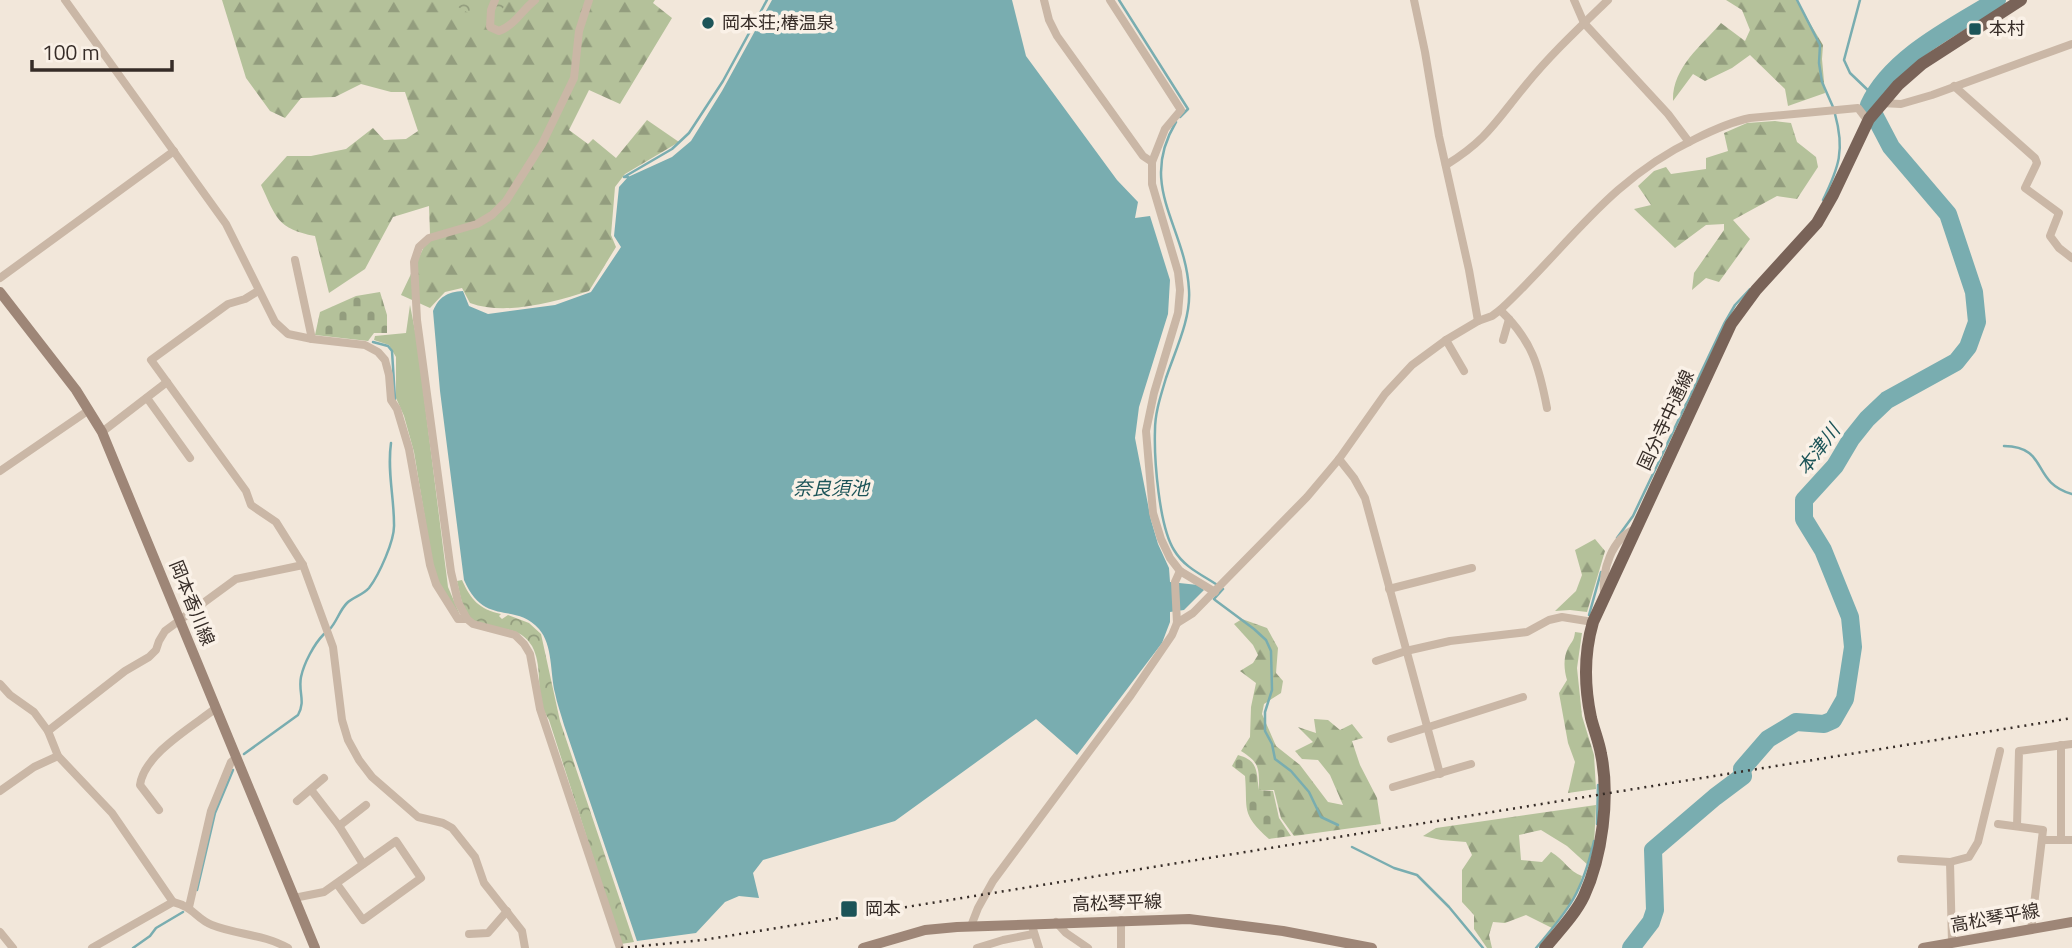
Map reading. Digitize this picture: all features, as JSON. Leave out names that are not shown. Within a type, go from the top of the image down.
[{"type":"main road","name":"国分寺中通線","points":[[1545,948],[1583,898],[1597,859],[1602,835],[1602,755],[1591,715],[1585,670],[1593,622],[1731,324],[1756,290],[1817,223],[1869,120],[1880,105],[1922,64],[2021,0]]},
{"type":"main road","name":"岡本香川線","points":[[0,292],[89,410],[102,432],[315,948]]},
{"type":"main road","name":"高松琴平線","points":[[863,948],[925,930],[971,926],[1033,929],[1056,922],[1162,919],[1208,921],[1372,948]]},
{"type":"main road","name":"高松琴平線","points":[[1923,948],[2072,922]]},
{"type":"street","points":[[65,0],[226,224],[258,291],[281,328],[288,334],[312,339],[365,345],[379,352],[385,360],[391,400],[397,409],[409,449],[436,584],[458,618],[467,619]]},
{"type":"street","points":[[495,0],[489,19],[491,26],[499,30],[516,21],[535,0]]},
{"type":"street","points":[[589,0],[579,31],[574,78],[542,145],[506,201],[492,215],[477,224],[429,238],[419,247],[414,262],[417,320],[451,572],[458,602],[467,619],[473,624],[515,635],[530,654],[540,709],[620,948]]},
{"type":"street","points":[[1044,0],[1057,36],[1143,156],[1152,162]]},
{"type":"street","points":[[1110,0],[1181,110],[1165,129],[1152,162],[1152,184],[1178,272],[1180,290],[1178,313],[1154,393],[1146,431],[1153,513],[1161,539],[1180,571],[1215,592]]},
{"type":"street","points":[[1414,0],[1478,321]]},
{"type":"street","points":[[1574,0],[1584,23],[1668,114],[1689,142]]},
{"type":"street","points":[[1446,164],[1471,150],[1497,124],[1526,85],[1608,0]]},
{"type":"street","points":[[1880,105],[1900,104],[2072,44]]},
{"type":"street","points":[[1954,86],[2035,159],[2037,163],[2025,188],[2059,214],[2050,236],[2059,248],[2072,258]]},
{"type":"street","points":[[1176,618],[1187,619],[1289,516],[1339,459],[1385,394],[1412,365],[1446,340],[1500,310],[1590,214],[1651,162],[1736,121],[1858,108],[1869,120]]},
{"type":"street","points":[[0,278],[174,150]]},
{"type":"street","points":[[295,260],[312,339]]},
{"type":"street","points":[[258,291],[229,304],[151,360],[246,491],[251,505],[276,522],[303,565],[333,647],[342,720],[348,740],[359,760],[372,777],[418,817],[452,828],[475,857],[484,883],[522,931],[526,948]]},
{"type":"street","points":[[1500,310],[1510,319],[1535,356],[1541,372],[1547,408]]},
{"type":"street","points":[[1503,340],[1510,319]]},
{"type":"street","points":[[1446,340],[1464,371]]},
{"type":"street","points":[[102,432],[167,382]]},
{"type":"street","points":[[147,398],[190,458]]},
{"type":"street","points":[[0,471],[89,410]]},
{"type":"street","points":[[1339,459],[1365,498],[1440,774]]},
{"type":"street","points":[[48,732],[125,671],[149,657],[156,650],[165,631],[181,622],[236,579],[303,565]]},
{"type":"street","points":[[1390,589],[1472,568]]},
{"type":"street","points":[[971,926],[993,881],[1131,695],[1172,635],[1176,618],[1175,582],[1180,571]]},
{"type":"street","points":[[1376,661],[1450,641],[1516,635],[1562,617],[1593,622]]},
{"type":"street","points":[[0,684],[34,712],[48,732],[58,756],[112,813],[173,902],[189,907],[208,924],[269,939],[288,948]]},
{"type":"street","points":[[1391,739],[1523,697]]},
{"type":"street","points":[[159,810],[140,785],[142,772],[176,739],[216,708]]},
{"type":"street","points":[[2017,826],[2019,751],[2072,744]]},
{"type":"street","points":[[2061,745],[2061,840]]},
{"type":"street","points":[[1901,859],[1951,862],[1969,857],[1978,842],[2000,751]]},
{"type":"street","points":[[0,791],[34,766],[58,756]]},
{"type":"street","points":[[189,907],[211,811],[231,762],[236,758]]},
{"type":"street","points":[[1393,787],[1471,764]]},
{"type":"street","points":[[298,801],[324,778]]},
{"type":"street","points":[[312,791],[363,864]]},
{"type":"street","points":[[339,826],[366,805]]},
{"type":"street","points":[[1998,824],[2043,830],[2031,930]]},
{"type":"street","points":[[2042,840],[2072,840]]},
{"type":"street","points":[[294,898],[324,892],[396,841],[421,878],[363,920],[337,884]]},
{"type":"street","points":[[1951,862],[1952,943]]},
{"type":"street","points":[[92,948],[173,902]]},
{"type":"street","points":[[469,934],[488,933],[507,911]]},
{"type":"street","points":[[1121,920],[1121,948]]},
{"type":"street","points":[[1056,922],[1066,933],[1088,948]]},
{"type":"street","points":[[977,948],[1033,929],[1039,948]]},
{"type":"street","points":[[0,932],[13,948]]},
{"type":"green space","points":[[222,0],[655,0],[653,3],[672,18],[620,104],[589,90],[569,130],[588,144],[593,139],[616,158],[647,120],[679,142],[625,174],[615,187],[611,235],[616,247],[589,291],[514,308],[484,307],[470,303],[462,288],[445,292],[430,308],[401,295],[430,234],[429,206],[393,217],[365,269],[329,293],[315,236],[293,230],[279,220],[261,185],[287,156],[311,156],[346,149],[373,128],[384,140],[406,139],[418,131],[405,92],[391,92],[361,84],[335,97],[301,98],[285,118],[270,111],[246,78]]},
{"type":"green space","points":[[446,0],[510,0],[502,9],[477,18]]},
{"type":"green space","points":[[1726,0],[1796,0],[1823,45],[1825,93],[1788,106],[1785,89],[1750,55],[1732,68],[1705,81],[1693,74],[1673,101],[1677,78],[1682,68],[1721,23],[1745,41],[1750,30],[1742,10]]},
{"type":"green space","points":[[1747,123],[1791,123],[1797,142],[1816,157],[1818,167],[1797,199],[1777,196],[1733,220],[1750,239],[1719,282],[1706,278],[1692,290],[1694,273],[1724,230],[1724,224],[1706,225],[1675,248],[1634,209],[1651,205],[1638,186],[1654,171],[1666,167],[1671,174],[1706,169],[1706,158],[1728,151],[1724,133]]},
{"type":"green space","points":[[380,292],[387,315],[387,333],[374,333],[368,341],[315,335],[320,312],[356,296]]},
{"type":"green space","points":[[410,305],[417,341],[448,587],[460,615],[442,592],[432,561],[414,452],[396,398],[396,357],[389,345],[374,340],[375,336],[406,333]]},
{"type":"green space","points":[[1595,539],[1605,551],[1587,612],[1555,611],[1576,591],[1582,575],[1575,550]]},
{"type":"green space","points":[[462,580],[472,598],[481,606],[501,614],[499,616],[502,619],[508,615],[529,623],[541,634],[560,721],[634,942],[621,944],[549,720],[542,707],[537,660],[532,646],[518,633],[484,626],[470,617],[463,604],[457,581]]},
{"type":"green space","points":[[1242,619],[1267,628],[1278,648],[1276,673],[1283,681],[1281,693],[1264,704],[1262,714],[1276,746],[1300,765],[1328,802],[1343,805],[1330,775],[1318,760],[1302,759],[1295,751],[1313,742],[1298,727],[1316,733],[1314,719],[1328,720],[1340,730],[1352,724],[1363,738],[1352,741],[1360,765],[1377,798],[1381,824],[1294,836],[1281,818],[1274,790],[1259,790],[1257,767],[1252,759],[1241,751],[1250,737],[1251,707],[1256,683],[1240,671],[1253,663],[1258,655],[1253,645],[1234,624]]},
{"type":"green space","points":[[1575,632],[1582,633],[1577,668],[1582,716],[1594,755],[1596,789],[1568,793],[1575,762],[1568,743],[1559,693],[1567,680],[1565,656]]},
{"type":"green space","points":[[1238,755],[1253,764],[1259,790],[1273,791],[1279,818],[1291,836],[1269,839],[1249,817],[1245,776],[1232,766]]},
{"type":"green space","points":[[1596,805],[1594,845],[1589,866],[1567,846],[1541,830],[1519,835],[1521,860],[1542,862],[1551,852],[1582,876],[1577,894],[1552,928],[1526,915],[1505,923],[1493,922],[1489,935],[1492,948],[1487,948],[1474,929],[1474,915],[1462,902],[1462,870],[1472,855],[1466,842],[1423,836],[1436,828]]},
{"type":"water","name":"奈良須池","points":[[772,0],[1012,0],[1026,56],[1117,180],[1138,202],[1135,218],[1150,216],[1170,280],[1168,314],[1139,407],[1135,438],[1151,520],[1169,568],[1170,582],[1198,585],[1204,590],[1184,610],[1170,612],[1170,622],[1162,643],[1077,755],[1036,719],[895,821],[763,860],[753,873],[759,898],[739,896],[725,902],[696,933],[637,941],[564,725],[544,636],[530,621],[481,604],[472,595],[464,580],[440,391],[433,311],[438,302],[448,294],[463,291],[469,306],[488,314],[555,305],[591,292],[621,247],[614,236],[619,187],[628,177],[672,157],[691,141]]},
{"type":"waterway","points":[[628,177],[624,177],[672,149],[689,133],[723,81],[767,0]]},
{"type":"waterway","points":[[1119,0],[1188,109],[1180,117]]},
{"type":"waterway","points":[[1797,0],[1820,45],[1822,82],[1833,107]]},
{"type":"waterway","points":[[1860,0],[1844,60],[1850,73],[1873,95]]},
{"type":"waterway","name":"本津川","points":[[1631,948],[1651,922],[1655,910],[1653,850],[1743,776],[1742,769],[1768,739],[1796,722],[1824,724],[1833,720],[1845,699],[1853,647],[1850,617],[1823,550],[1804,519],[1804,500],[1835,466],[1867,419],[1887,400],[1956,362],[1968,347],[1977,322],[1974,292],[1948,214],[1891,147],[1869,105],[1892,72],[1908,58],[1943,32],[1997,0]]},
{"type":"waterway","points":[[1823,200],[1839,158],[1840,138],[1835,114]]},
{"type":"waterway","points":[[1176,122],[1165,145],[1161,167],[1162,187],[1186,267],[1189,301],[1185,323],[1157,410],[1155,458],[1161,509],[1169,539],[1184,563],[1223,589],[1214,599]]},
{"type":"waterway","points":[[1617,538],[1633,516],[1724,324],[1735,305],[1750,289]]},
{"type":"waterway","points":[[373,342],[388,346],[392,351],[395,399]]},
{"type":"waterway","points":[[329,630],[347,603],[369,588],[389,548],[394,531],[391,443]]},
{"type":"waterway","points":[[2004,446],[2028,452],[2050,482],[2072,494]]},
{"type":"waterway","points":[[1589,615],[1601,572]]},
{"type":"waterway","points":[[1215,600],[1266,640],[1271,651],[1272,690],[1265,712],[1265,731],[1272,744],[1275,759],[1291,771],[1309,792],[1321,817],[1338,825]]},
{"type":"waterway","points":[[244,754],[298,715],[302,672],[313,648],[324,634]]},
{"type":"waterway","points":[[197,890],[215,813],[233,770]]},
{"type":"waterway","points":[[1597,824],[1598,785]]},
{"type":"waterway","points":[[1536,948],[1573,899],[1585,874],[1594,841]]},
{"type":"waterway","points":[[1352,847],[1394,868],[1417,875],[1449,907],[1483,948]]},
{"type":"waterway","points":[[133,948],[156,928],[183,912]]},
{"type":"railway","points":[[621,948],[703,940],[2072,718]]},
{"type":"place","name":"岡本荘;椿温泉","points":[[708,23]]},
{"type":"place","name":"本村","points":[[1975,29]]},
{"type":"place","name":"岡本","points":[[849,909]]}]
